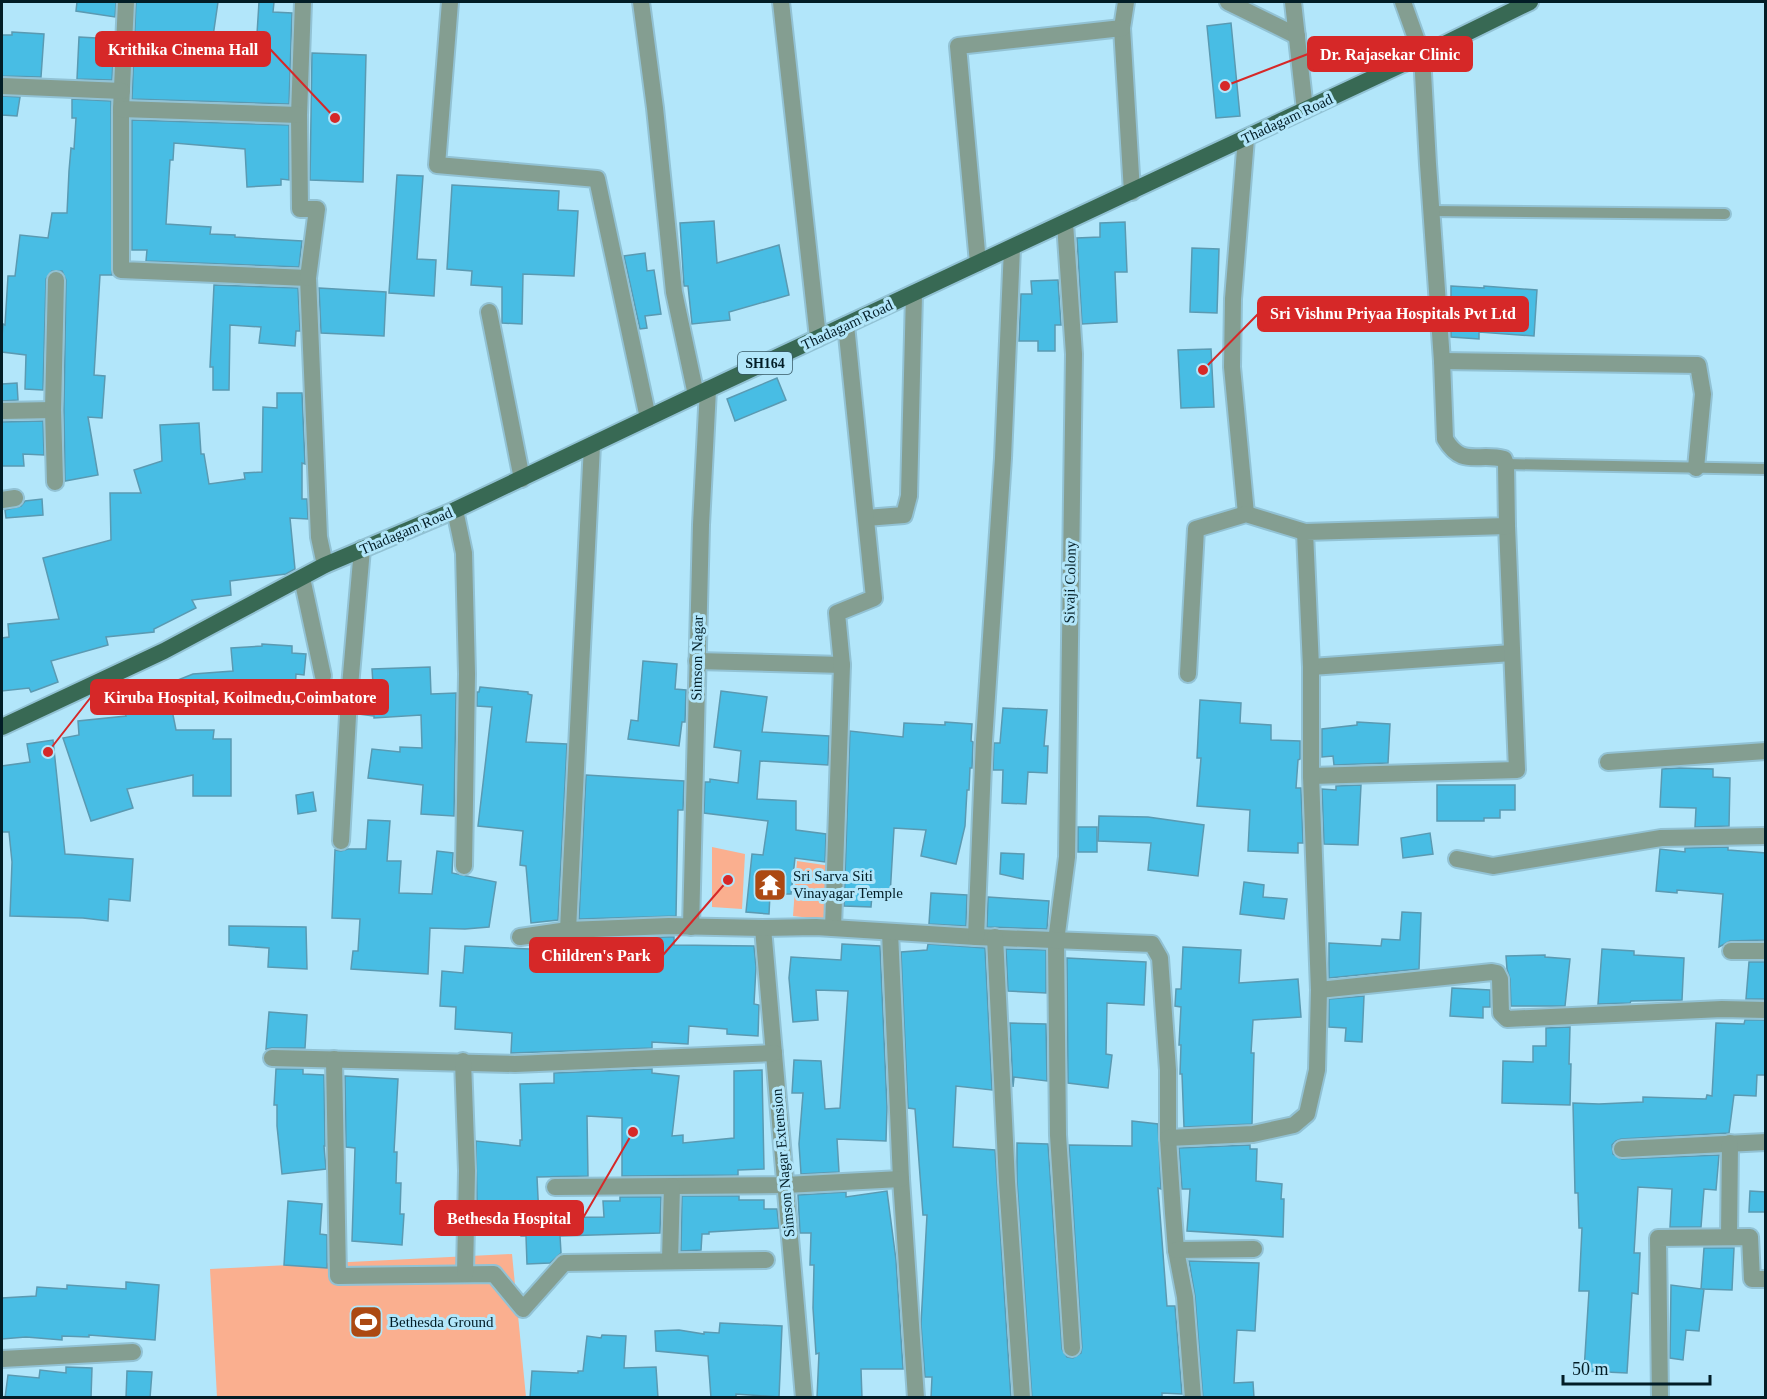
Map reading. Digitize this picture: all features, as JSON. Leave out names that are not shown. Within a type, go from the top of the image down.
[{"type":"main road","name":"Thadagam Road","points":[[2,727],[164,651],[325,565],[522,479],[1530,2]]},
{"type":"street","points":[[126,2],[121,108],[120,270],[308,278]]},
{"type":"street","points":[[303,2],[299,115],[300,209],[317,209],[308,278],[319,537],[325,565]]},
{"type":"street","points":[[450,2],[437,165],[597,178],[648,418]]},
{"type":"street","name":"Simson Nagar","points":[[641,2],[655,108],[674,291],[702,392],[691,927]]},
{"type":"street","points":[[781,2],[818,338]]},
{"type":"street","points":[[1126,2],[1122,28],[1132,192]]},
{"type":"street","points":[[1228,2],[1297,36]]},
{"type":"street","points":[[1293,2],[1305,110]]},
{"type":"street","points":[[1311,776],[1517,770],[1506,464],[1504,459],[1466,458],[1451,450],[1445,439],[1422,55],[1403,2]]},
{"type":"street","points":[[978,263],[958,46],[1122,28]]},
{"type":"street","points":[[2,86],[122,91]]},
{"type":"street","points":[[121,108],[299,115]]},
{"type":"street","points":[[1245,514],[1232,367],[1233,299],[1246,138]]},
{"type":"street","name":"Sivaji Colony","points":[[1065,223],[1074,354],[1067,857],[1056,941],[1058,1135],[1072,1348]]},
{"type":"street","points":[[976,937],[984,741],[1003,458],[1012,248]]},
{"type":"street","points":[[55,482],[53,410],[56,280]]},
{"type":"street","points":[[866,518],[904,515],[909,496],[914,294]]},
{"type":"street","points":[[489,312],[522,479]]},
{"type":"street","points":[[833,928],[842,665],[837,613],[874,598],[846,326]]},
{"type":"street","points":[[1442,361],[1698,365],[1703,394],[1696,468]]},
{"type":"street","points":[[2,411],[53,410]]},
{"type":"street","points":[[568,930],[592,445]]},
{"type":"street","points":[[455,510],[464,553],[467,674],[464,866]]},
{"type":"street","points":[[1188,674],[1196,529],[1245,514],[1305,532],[1508,526]]},
{"type":"street","points":[[1168,1138],[1253,1134],[1294,1125],[1307,1114],[1317,1070],[1318,990],[1311,776],[1311,667],[1305,532]]},
{"type":"street","points":[[341,842],[349,698],[362,549]]},
{"type":"street","points":[[302,578],[323,676]]},
{"type":"street","points":[[1311,667],[1512,653]]},
{"type":"street","points":[[697,661],[842,665]]},
{"type":"street","points":[[1608,762],[1766,751]]},
{"type":"street","points":[[1457,859],[1493,866],[1661,838],[1766,836]]},
{"type":"street","points":[[520,937],[568,930],[669,926],[833,928],[976,937],[1152,944],[1160,958],[1167,1070],[1168,1138],[1176,1250],[1185,1297],[1193,1398]]},
{"type":"street","name":"Simson Nagar Extension","points":[[763,928],[804,1398]]},
{"type":"street","points":[[890,932],[901,1179],[916,1398]]},
{"type":"street","points":[[995,937],[1007,1182],[1022,1398]]},
{"type":"street","points":[[1731,951],[1766,951]]},
{"type":"street","points":[[1318,990],[1492,972],[1497,973],[1500,979],[1501,1013],[1507,1019],[1722,1009],[1766,1010]]},
{"type":"street","points":[[272,1058],[515,1064],[774,1053]]},
{"type":"street","points":[[334,1059],[339,1276],[494,1274],[523,1309],[564,1263],[766,1260]]},
{"type":"street","points":[[463,1061],[467,1172],[465,1274]]},
{"type":"street","points":[[1622,1149],[1766,1142]]},
{"type":"street","points":[[1729,1238],[1730,1143]]},
{"type":"street","points":[[555,1188],[785,1185],[901,1179]]},
{"type":"street","points":[[670,1260],[672,1185]]},
{"type":"street","points":[[1660,1398],[1658,1238],[1750,1237],[1752,1279],[1766,1280]]},
{"type":"street","points":[[1176,1250],[1254,1249]]},
{"type":"street","points":[[2,1359],[133,1352]]},
{"type":"lane","points":[[1431,211],[1725,214]]},
{"type":"lane","points":[[1506,464],[1766,469]]},
{"type":"shaded area","points":[[712,847],[745,854],[742,909],[712,907]]},
{"type":"shaded area","points":[[797,861],[831,866],[828,920],[793,916]]},
{"type":"shaded area","name":"Bethesda Ground","points":[[512,1254],[526,1397],[217,1397],[210,1269]]},
{"type":"building","points":[[77,2],[116,2],[115,17],[76,11]]},
{"type":"building","points":[[136,2],[218,2],[209,64],[255,66],[259,2],[274,2],[273,12],[292,13],[289,104],[132,99]]},
{"type":"building","points":[[1231,23],[1240,116],[1216,118],[1207,26]]},
{"type":"building","points":[[12,32],[44,34],[41,77],[2,76],[2,35],[12,35]]},
{"type":"building","points":[[79,37],[114,39],[112,80],[77,79]]},
{"type":"building","points":[[312,53],[366,55],[363,182],[310,180]]},
{"type":"building","points":[[2,96],[20,97],[17,116],[2,115]]},
{"type":"building","points":[[72,99],[111,101],[112,275],[100,275],[94,375],[105,376],[102,418],[88,417],[98,475],[65,481],[66,280],[62,271],[52,271],[46,279],[43,390],[25,389],[26,355],[2,352],[2,337],[3,324],[5,325],[8,276],[15,276],[20,235],[48,238],[52,213],[67,213],[71,148],[74,149],[76,118],[72,118]]},
{"type":"building","points":[[132,120],[289,125],[289,180],[281,179],[281,185],[247,187],[245,149],[174,143],[173,160],[170,160],[166,224],[211,227],[210,234],[302,241],[299,267],[146,261],[147,250],[132,250]]},
{"type":"building","points":[[397,175],[423,176],[417,259],[436,260],[434,296],[389,293]]},
{"type":"building","points":[[452,185],[559,191],[558,210],[578,211],[574,276],[523,274],[522,324],[502,323],[502,287],[471,285],[472,271],[447,269]]},
{"type":"building","points":[[714,221],[717,263],[779,245],[789,295],[729,312],[730,320],[692,324],[688,286],[684,286],[680,223]]},
{"type":"building","points":[[1125,222],[1127,272],[1115,272],[1117,322],[1082,324],[1077,238],[1100,237],[1100,223]]},
{"type":"building","points":[[1192,248],[1219,249],[1217,313],[1190,312]]},
{"type":"building","points":[[645,253],[647,271],[654,270],[661,314],[645,316],[647,328],[640,329],[624,256]]},
{"type":"building","points":[[1058,280],[1061,325],[1055,325],[1055,351],[1038,351],[1038,341],[1019,341],[1021,294],[1032,294],[1031,281]]},
{"type":"building","points":[[214,285],[298,288],[300,331],[296,331],[295,346],[259,343],[261,327],[230,325],[229,390],[213,390],[213,367],[210,367]]},
{"type":"building","points":[[1451,286],[1537,290],[1534,336],[1479,332],[1479,339],[1451,337]]},
{"type":"building","points":[[319,288],[386,292],[384,336],[321,333]]},
{"type":"building","points":[[1211,349],[1214,407],[1181,408],[1178,350]]},
{"type":"building","points":[[777,378],[786,400],[735,421],[727,399]]},
{"type":"building","points":[[17,383],[18,400],[2,401],[2,384]]},
{"type":"building","points":[[277,393],[302,393],[305,464],[302,463],[302,499],[307,499],[308,519],[290,518],[295,569],[286,574],[230,581],[231,595],[192,600],[196,608],[154,629],[154,632],[106,637],[108,645],[51,661],[58,682],[31,692],[29,688],[2,691],[2,638],[9,637],[8,624],[59,619],[43,558],[111,540],[110,493],[141,493],[134,470],[162,461],[160,425],[199,423],[201,454],[204,454],[209,484],[245,479],[244,473],[262,472],[263,407],[277,408]]},
{"type":"building","points":[[43,421],[44,455],[23,454],[24,466],[2,466],[2,422]]},
{"type":"building","points":[[42,499],[43,515],[6,518],[5,510],[21,506],[25,501]]},
{"type":"building","points":[[262,644],[292,646],[292,653],[306,654],[304,675],[296,674],[295,693],[265,691],[194,696],[171,705],[176,730],[214,730],[213,739],[231,739],[231,796],[193,796],[193,775],[127,789],[133,808],[91,821],[63,738],[79,735],[78,721],[126,716],[120,703],[193,674],[233,671],[231,648],[262,646]]},
{"type":"building","points":[[643,661],[677,664],[675,689],[686,690],[685,722],[682,722],[679,746],[628,739],[631,720],[638,721]]},
{"type":"building","points":[[430,667],[431,694],[456,693],[454,816],[421,814],[423,785],[368,778],[372,749],[400,752],[400,747],[422,748],[421,715],[374,718],[374,716],[359,714],[360,698],[374,699],[372,669]]},
{"type":"building","points":[[480,687],[528,692],[532,695],[526,742],[567,744],[558,920],[531,923],[526,866],[520,865],[523,831],[478,826],[492,707],[477,706],[477,692]]},
{"type":"building","points":[[721,691],[767,697],[762,732],[829,736],[828,765],[760,761],[757,799],[796,801],[796,830],[826,834],[825,862],[795,858],[791,894],[770,894],[769,914],[746,912],[752,854],[763,855],[768,821],[704,813],[705,782],[710,782],[710,779],[738,783],[741,751],[714,747]]},
{"type":"building","points":[[1200,700],[1241,703],[1240,723],[1271,725],[1271,740],[1300,741],[1296,788],[1301,788],[1303,843],[1298,843],[1298,853],[1248,851],[1250,810],[1197,806],[1201,758],[1197,758]]},
{"type":"building","points":[[1003,708],[1047,710],[1044,746],[1048,746],[1047,773],[1028,772],[1026,804],[1002,803],[1003,770],[993,770],[994,743],[1000,743]]},
{"type":"building","points":[[945,722],[972,724],[972,768],[970,768],[969,790],[967,790],[965,826],[956,864],[921,856],[926,830],[894,828],[890,896],[872,895],[871,907],[844,906],[850,731],[903,737],[904,723],[945,725]]},
{"type":"building","points":[[1357,722],[1390,724],[1388,763],[1334,765],[1333,756],[1322,757],[1322,729],[1357,725]]},
{"type":"building","points":[[53,740],[65,854],[133,859],[130,901],[109,899],[108,921],[10,916],[12,862],[9,832],[2,832],[2,766],[30,762],[27,744]]},
{"type":"building","points":[[1662,769],[1713,769],[1713,777],[1730,778],[1729,826],[1695,827],[1696,808],[1660,807]]},
{"type":"building","points":[[586,775],[684,781],[683,810],[678,810],[676,916],[579,919]]},
{"type":"building","points":[[1361,785],[1358,845],[1324,844],[1322,789],[1336,790],[1336,786]]},
{"type":"building","points":[[1437,785],[1515,785],[1515,810],[1500,810],[1500,818],[1484,818],[1484,821],[1437,821]]},
{"type":"building","points":[[313,792],[316,811],[298,814],[296,795]]},
{"type":"building","points":[[1099,816],[1148,817],[1204,825],[1198,876],[1148,870],[1151,843],[1098,841]]},
{"type":"building","points":[[368,820],[390,821],[387,861],[401,861],[399,893],[432,894],[437,851],[453,853],[452,873],[496,882],[489,927],[430,928],[428,974],[351,969],[353,951],[358,951],[360,919],[332,918],[335,850],[366,849]]},
{"type":"building","points":[[1078,827],[1097,827],[1097,852],[1078,852]]},
{"type":"building","points":[[1430,833],[1433,854],[1403,858],[1401,838]]},
{"type":"building","points":[[1728,847],[1728,850],[1766,853],[1765,940],[1730,941],[1719,947],[1723,894],[1677,890],[1677,893],[1656,891],[1660,849],[1685,852],[1685,848]]},
{"type":"building","points":[[1001,853],[1024,854],[1023,879],[1000,874]]},
{"type":"building","points":[[1244,882],[1264,885],[1263,897],[1287,899],[1284,919],[1240,914]]},
{"type":"building","points":[[931,893],[967,895],[966,926],[929,924]]},
{"type":"building","points":[[988,897],[1049,901],[1047,929],[987,927]]},
{"type":"building","points":[[1402,912],[1421,913],[1419,969],[1329,978],[1329,943],[1381,946],[1382,939],[1400,940]]},
{"type":"building","points":[[229,926],[306,927],[307,969],[268,967],[269,948],[229,945]]},
{"type":"building","points":[[674,937],[674,945],[754,946],[756,967],[754,1004],[759,1005],[758,1036],[727,1034],[727,1029],[689,1026],[688,1044],[652,1042],[652,1048],[511,1053],[512,1033],[455,1029],[456,1007],[440,1006],[442,971],[463,973],[465,946],[573,951],[574,940]]},
{"type":"building","points":[[842,944],[880,946],[887,1107],[886,1141],[837,1139],[839,1172],[801,1174],[799,1144],[803,1093],[792,1093],[794,1060],[821,1061],[825,1109],[840,1108],[848,991],[816,990],[818,1020],[793,1022],[789,978],[791,957],[841,960]]},
{"type":"building","points":[[928,944],[985,948],[992,1090],[956,1086],[953,1147],[995,1150],[1011,1398],[931,1398],[932,1377],[925,1377],[921,1324],[927,1215],[923,1215],[915,1109],[908,1108],[901,952],[927,950]]},
{"type":"building","points":[[1183,947],[1241,950],[1239,983],[1298,979],[1301,1017],[1253,1020],[1252,1124],[1184,1127],[1182,1074],[1180,1074],[1181,1045],[1179,1045],[1181,1007],[1175,1006],[1176,989],[1181,989]]},
{"type":"building","points":[[1006,949],[1046,950],[1046,993],[1008,991]]},
{"type":"building","points":[[1602,949],[1634,951],[1634,955],[1684,958],[1682,1000],[1598,1004]]},
{"type":"building","points":[[1545,955],[1545,957],[1570,959],[1565,1006],[1511,1006],[1506,956]]},
{"type":"building","points":[[1067,958],[1146,962],[1144,1005],[1107,1003],[1106,1054],[1112,1055],[1108,1088],[1068,1083]]},
{"type":"building","points":[[1749,962],[1766,962],[1766,999],[1746,999]]},
{"type":"building","points":[[1452,988],[1490,990],[1490,1007],[1483,1007],[1483,1018],[1450,1016]]},
{"type":"building","points":[[1364,996],[1362,1042],[1345,1041],[1346,1028],[1329,1027],[1329,999]]},
{"type":"building","points":[[269,1012],[307,1015],[305,1048],[266,1049]]},
{"type":"building","points":[[1745,1020],[1766,1020],[1766,1075],[1757,1075],[1756,1096],[1734,1095],[1729,1133],[1621,1139],[1612,1145],[1613,1154],[1622,1159],[1719,1155],[1716,1190],[1704,1189],[1701,1227],[1670,1227],[1672,1189],[1638,1187],[1634,1253],[1640,1253],[1638,1294],[1632,1293],[1627,1373],[1584,1371],[1589,1291],[1579,1291],[1582,1228],[1579,1228],[1578,1193],[1575,1193],[1573,1103],[1643,1102],[1643,1097],[1706,1099],[1707,1095],[1712,1096],[1716,1023],[1744,1024]]},
{"type":"building","points":[[1010,1023],[1046,1024],[1047,1081],[1014,1077],[1013,1087]]},
{"type":"building","points":[[1570,1027],[1570,1105],[1502,1103],[1503,1061],[1533,1062],[1533,1046],[1546,1046],[1546,1028]]},
{"type":"building","points":[[276,1069],[303,1069],[303,1074],[324,1075],[326,1169],[282,1174],[277,1105],[274,1105]]},
{"type":"building","points":[[652,1069],[652,1073],[679,1076],[672,1136],[683,1135],[683,1143],[734,1138],[734,1071],[762,1070],[764,1169],[738,1170],[738,1175],[622,1176],[622,1118],[587,1116],[588,1176],[537,1177],[539,1218],[604,1217],[603,1201],[620,1201],[620,1197],[661,1197],[660,1233],[560,1236],[561,1253],[550,1263],[527,1264],[526,1236],[521,1236],[519,1207],[477,1202],[476,1141],[520,1146],[520,1140],[522,1140],[520,1084],[554,1083],[554,1073]]},
{"type":"building","points":[[345,1076],[398,1079],[394,1152],[397,1152],[396,1183],[401,1183],[400,1214],[404,1214],[402,1245],[352,1241],[355,1148],[346,1147]]},
{"type":"building","points":[[1132,1121],[1158,1124],[1161,1189],[1158,1188],[1167,1306],[1175,1306],[1182,1394],[1162,1393],[1162,1398],[1032,1398],[1017,1181],[1017,1143],[1048,1144],[1062,1349],[1067,1357],[1073,1358],[1081,1353],[1082,1347],[1069,1145],[1132,1146]]},
{"type":"building","points":[[1250,1145],[1250,1149],[1257,1149],[1256,1181],[1282,1184],[1283,1237],[1187,1231],[1190,1189],[1182,1189],[1179,1148]]},
{"type":"building","points":[[887,1191],[896,1260],[903,1369],[861,1369],[862,1398],[817,1398],[819,1353],[816,1354],[813,1308],[814,1265],[810,1265],[811,1233],[800,1233],[798,1195],[846,1192],[846,1197]]},
{"type":"building","points":[[1750,1191],[1766,1192],[1766,1212],[1749,1212]]},
{"type":"building","points":[[682,1196],[739,1196],[739,1200],[764,1200],[764,1209],[777,1209],[779,1228],[709,1232],[709,1234],[702,1234],[701,1250],[681,1251]]},
{"type":"building","points":[[288,1201],[322,1204],[320,1234],[327,1235],[327,1268],[284,1265]]},
{"type":"building","points":[[1704,1248],[1734,1248],[1732,1290],[1704,1289],[1699,1331],[1686,1330],[1683,1360],[1670,1358],[1671,1285],[1701,1289]]},
{"type":"building","points":[[1189,1261],[1259,1263],[1255,1331],[1237,1330],[1234,1383],[1253,1382],[1254,1398],[1203,1398],[1195,1296]]},
{"type":"building","points":[[126,1282],[159,1285],[155,1340],[89,1335],[89,1337],[62,1336],[62,1340],[26,1337],[2,1339],[2,1298],[36,1296],[37,1287],[67,1289],[67,1285],[126,1289]]},
{"type":"building","points":[[720,1323],[782,1326],[779,1397],[736,1394],[736,1398],[711,1398],[708,1356],[656,1351],[655,1331],[719,1333]]},
{"type":"building","points":[[602,1335],[626,1336],[624,1368],[656,1367],[658,1398],[530,1398],[532,1371],[578,1373],[578,1371],[583,1371],[587,1336],[601,1338]]},
{"type":"building","points":[[66,1367],[92,1368],[91,1398],[5,1398],[8,1375],[39,1378],[40,1370],[66,1373]]},
{"type":"building","points":[[127,1371],[152,1372],[150,1398],[126,1398]]},
{"type":"place","name":"Dr. Rajasekar Clinic","points":[[1225,86]]},
{"type":"place","name":"Krithika Cinema Hall","points":[[335,118]]},
{"type":"place","name":"Sri Vishnu Priyaa Hospitals Pvt Ltd","points":[[1203,370]]},
{"type":"place","name":"Kiruba Hospital, Koilmedu,Coimbatore","points":[[48,752]]},
{"type":"place","name":"Children's Park","points":[[728,880]]},
{"type":"place","name":"Sri Sarva Siti Vinayagar Temple","points":[[770,885]]},
{"type":"place","name":"Bethesda Hospital","points":[[633,1132]]},
{"type":"place","name":"Bethesda Ground","points":[[366,1322]]}]
